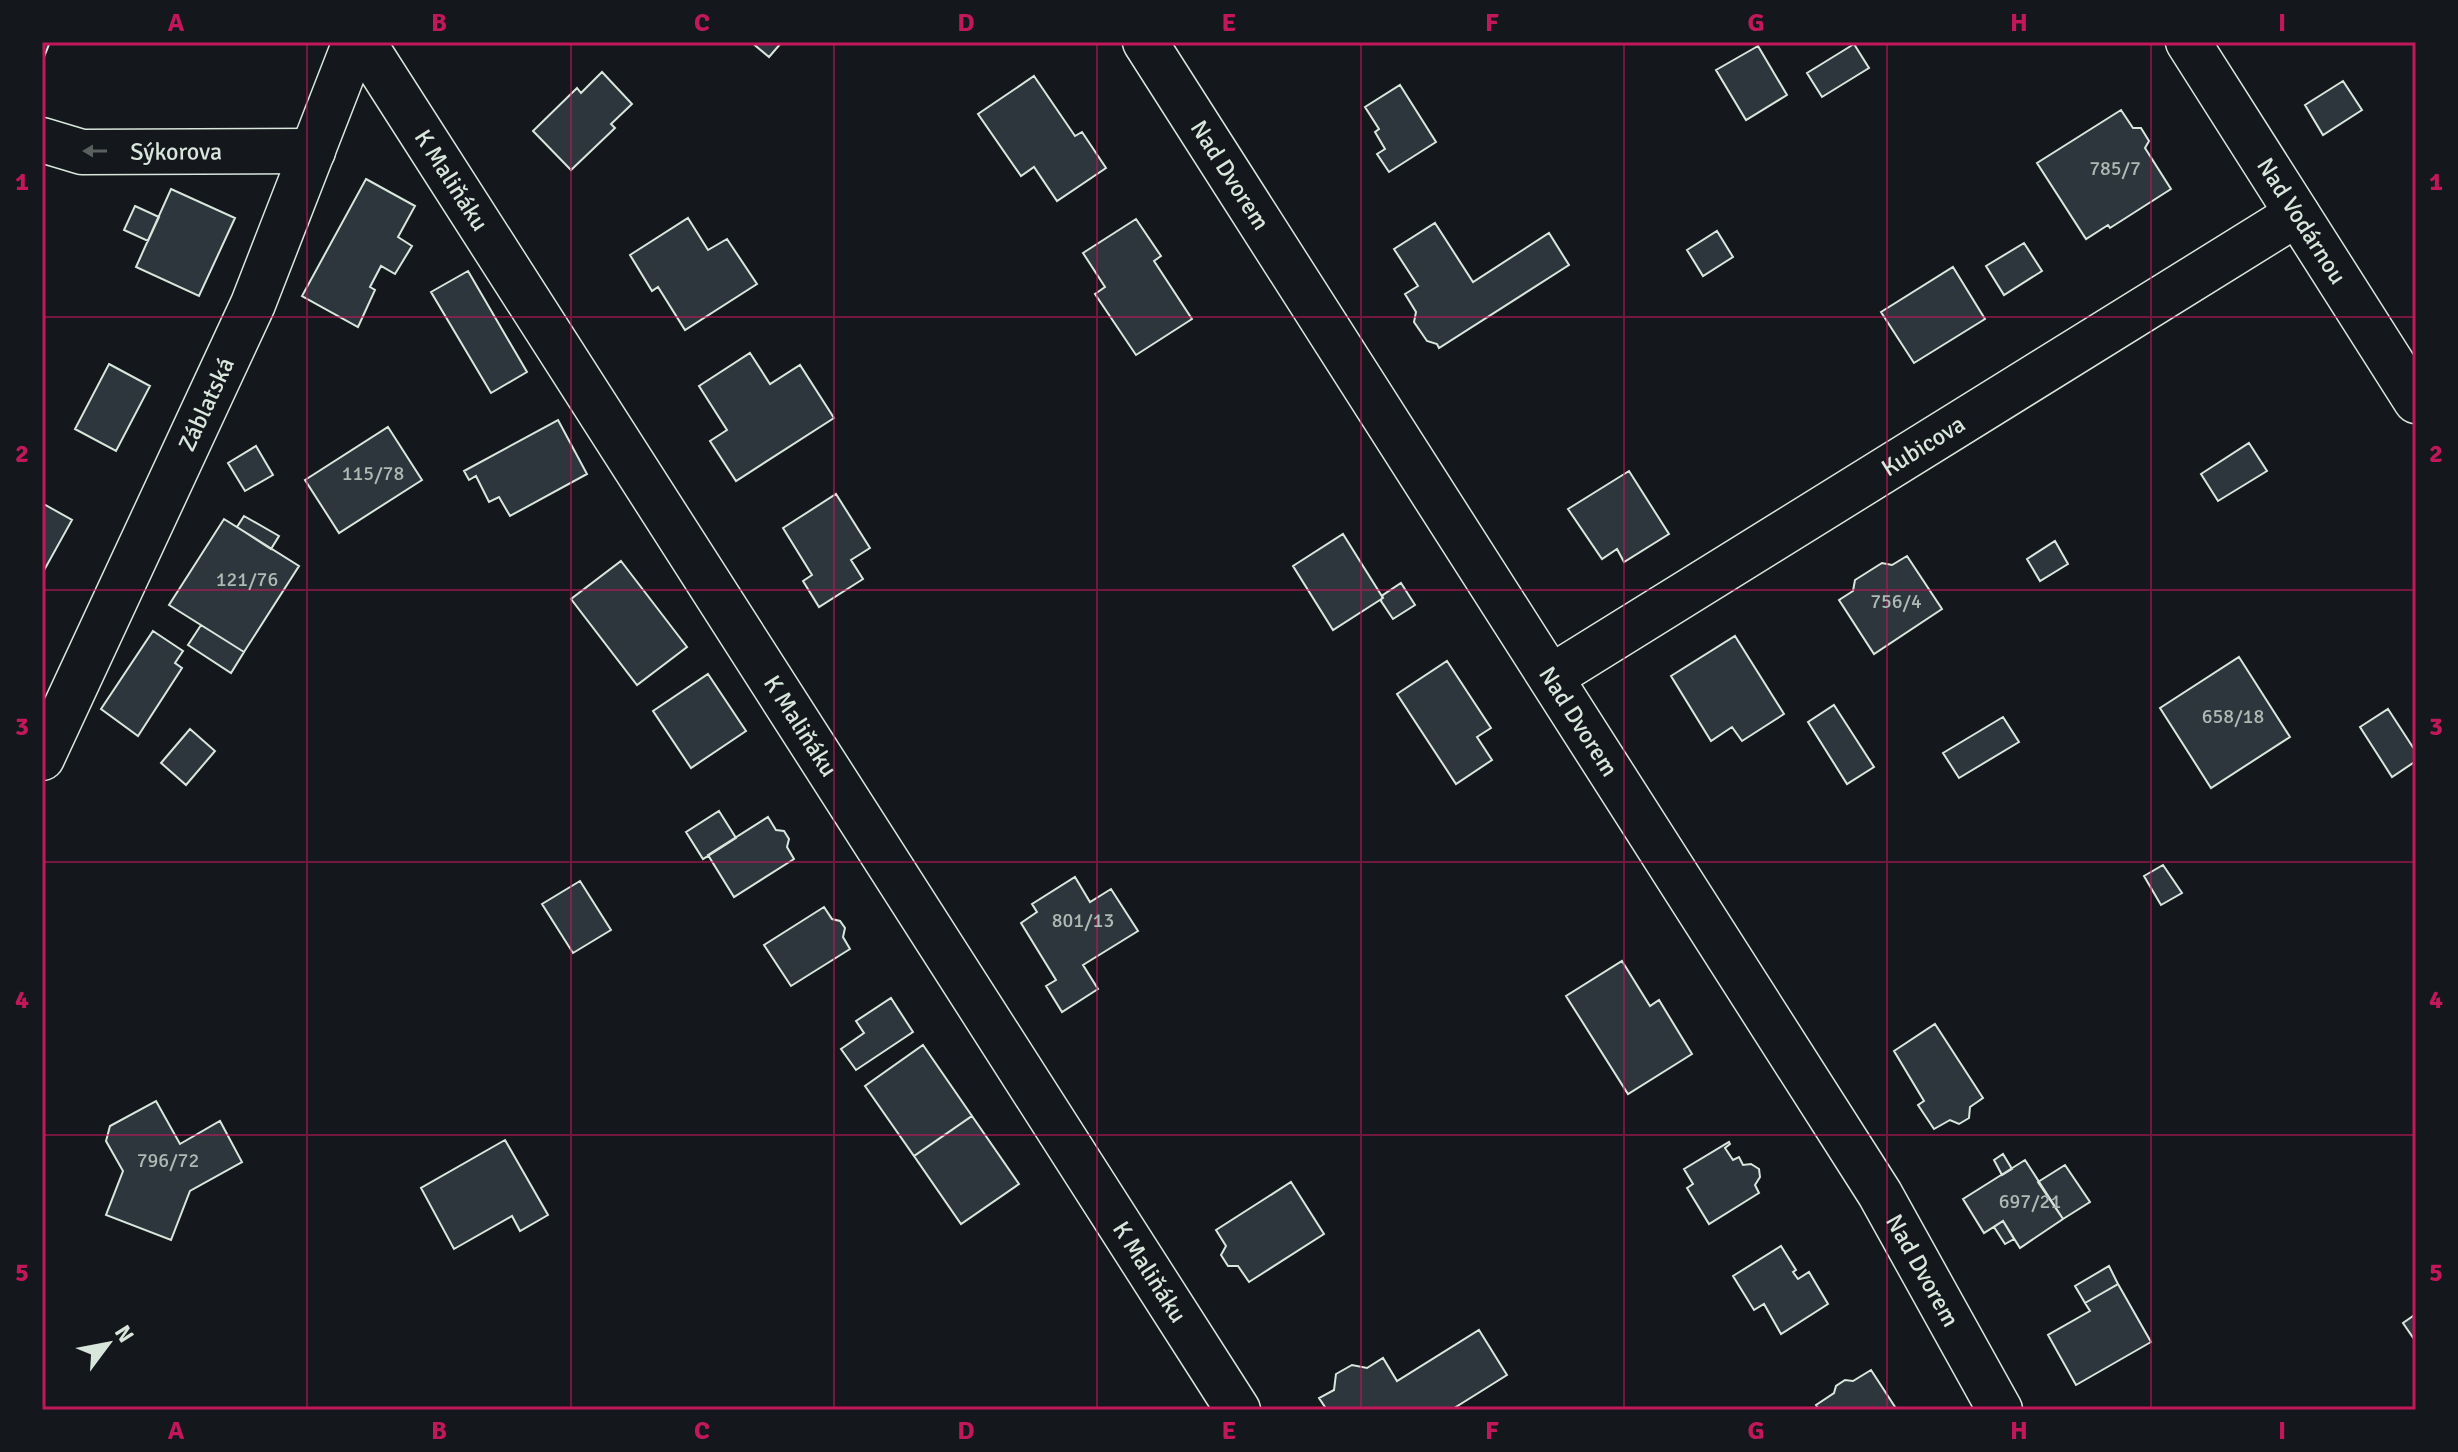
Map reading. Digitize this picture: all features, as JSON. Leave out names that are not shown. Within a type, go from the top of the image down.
[{"type":"street","name":"Záblatská","points":[[42,758],[253,304],[355,42]]},
{"type":"street","name":"K Maliňáku","points":[[363,42],[1238,1410]]},
{"type":"street","name":"Nad Dvorem","points":[[1145,42],[1880,1194],[2000,1410]]},
{"type":"street","name":"Nad Vodárnou","points":[[2188,42],[2416,401]]},
{"type":"street","name":"Sýkorova","points":[[42,140],[82,152],[313,151]]},
{"type":"street","name":"Kubicova","points":[[1551,677],[2297,214]]},
{"type":"building","points":[[42,42],[50,42],[42,62]]},
{"type":"building","points":[[751,42],[782,42],[769,57]]},
{"type":"building","points":[[1854,44],[1869,68],[1822,97],[1807,73]]},
{"type":"building","points":[[1758,46],[1787,95],[1746,120],[1716,70]]},
{"type":"building","points":[[602,72],[632,104],[611,124],[615,128],[571,170],[533,131],[577,88],[581,93]]},
{"type":"building","points":[[1034,76],[1075,136],[1082,132],[1106,168],[1057,201],[1034,167],[1021,176],[978,114]]},
{"type":"building","points":[[2343,81],[2362,110],[2323,135],[2305,105]]},
{"type":"building","points":[[1400,85],[1436,142],[1389,172],[1377,154],[1385,149],[1375,132],[1379,129],[1365,107]]},
{"type":"building","points":[[2121,110],[2133,128],[2141,128],[2149,141],[2145,148],[2171,189],[2110,228],[2108,225],[2086,239],[2037,163]]},
{"type":"building","points":[[366,179],[415,206],[398,237],[412,246],[395,274],[381,266],[370,287],[375,290],[358,327],[302,296]]},
{"type":"building","points":[[171,189],[235,218],[199,296],[136,267]]},
{"type":"building","points":[[135,206],[159,217],[148,241],[124,230]]},
{"type":"building","points":[[688,218],[708,250],[727,239],[757,284],[685,330],[658,287],[652,291],[630,255]]},
{"type":"building","points":[[1136,219],[1161,256],[1154,261],[1192,319],[1136,355],[1095,294],[1105,287],[1083,253]]},
{"type":"building","points":[[1435,223],[1473,282],[1549,233],[1569,265],[1439,348],[1437,344],[1427,341],[1414,322],[1416,312],[1405,294],[1418,286],[1394,249]]},
{"type":"building","points":[[1717,231],[1733,257],[1703,276],[1687,250]]},
{"type":"building","points":[[2024,243],[2042,271],[2004,295],[1986,266]]},
{"type":"building","points":[[1953,267],[1985,319],[1914,363],[1881,312]]},
{"type":"building","points":[[468,271],[527,372],[491,393],[431,292]]},
{"type":"building","points":[[750,353],[770,384],[800,365],[834,418],[736,481],[710,441],[727,430],[699,386]]},
{"type":"building","points":[[109,364],[150,386],[116,451],[75,429]]},
{"type":"building","points":[[558,420],[587,474],[510,516],[499,497],[489,502],[476,476],[469,480],[464,471]]},
{"type":"building","points":[[388,427],[422,480],[339,533],[305,480]]},
{"type":"building","points":[[2249,443],[2267,471],[2218,501],[2201,474]]},
{"type":"building","points":[[256,446],[273,475],[245,491],[228,463]]},
{"type":"building","points":[[1629,471],[1669,534],[1624,562],[1617,549],[1602,559],[1568,509]]},
{"type":"building","points":[[836,494],[870,548],[851,560],[863,579],[819,607],[803,581],[812,575],[783,528]]},
{"type":"building","points":[[42,503],[72,520],[42,574]]},
{"type":"building","points":[[244,516],[279,536],[271,549],[237,527]]},
{"type":"building","points":[[224,519],[299,566],[244,652],[169,605]]},
{"type":"building","points":[[1343,534],[1383,598],[1333,630],[1293,566]]},
{"type":"building","points":[[2055,541],[2068,564],[2040,581],[2027,559]]},
{"type":"building","points":[[1907,556],[1942,609],[1874,654],[1839,600],[1853,591],[1855,580],[1882,563],[1892,565]]},
{"type":"building","points":[[621,561],[687,647],[637,685],[571,599]]},
{"type":"building","points":[[1401,583],[1415,605],[1393,619],[1381,601],[1383,595]]},
{"type":"building","points":[[201,625],[244,652],[231,673],[188,645]]},
{"type":"building","points":[[153,631],[183,651],[175,663],[182,668],[138,736],[101,709]]},
{"type":"building","points":[[1735,636],[1784,714],[1742,741],[1732,727],[1711,741],[1671,676]]},
{"type":"building","points":[[2239,657],[2290,737],[2211,788],[2160,708]]},
{"type":"building","points":[[1447,661],[1491,728],[1477,737],[1492,760],[1456,784],[1397,694]]},
{"type":"building","points":[[708,674],[746,731],[691,768],[653,711]]},
{"type":"building","points":[[1834,705],[1874,767],[1847,784],[1808,722]]},
{"type":"building","points":[[2388,709],[2416,752],[2416,761],[2392,777],[2360,727]]},
{"type":"building","points":[[2003,717],[2019,742],[1959,778],[1943,753]]},
{"type":"building","points":[[190,729],[215,751],[186,785],[161,763]]},
{"type":"building","points":[[719,811],[736,838],[703,859],[686,832]]},
{"type":"building","points":[[768,817],[776,830],[784,831],[789,839],[787,847],[794,859],[734,897],[708,855]]},
{"type":"building","points":[[2163,865],[2182,893],[2161,905],[2144,876]]},
{"type":"building","points":[[1075,877],[1090,902],[1111,889],[1138,931],[1083,965],[1098,989],[1062,1012],[1046,986],[1056,980],[1021,923],[1037,912],[1032,904]]},
{"type":"building","points":[[580,881],[611,930],[573,953],[542,904]]},
{"type":"building","points":[[824,907],[832,919],[840,921],[845,928],[843,937],[850,949],[791,986],[764,945]]},
{"type":"building","points":[[1622,961],[1650,1006],[1659,1000],[1692,1054],[1628,1094],[1566,996]]},
{"type":"building","points":[[891,998],[913,1032],[856,1070],[841,1049],[864,1033],[856,1021]]},
{"type":"building","points":[[1935,1024],[1983,1098],[1970,1107],[1969,1118],[1959,1124],[1950,1120],[1934,1129],[1918,1105],[1924,1101],[1894,1051]]},
{"type":"building","points":[[923,1045],[972,1116],[914,1156],[865,1086]]},
{"type":"building","points":[[156,1101],[180,1144],[220,1121],[242,1162],[190,1191],[171,1240],[106,1215],[123,1171],[106,1141],[110,1126]]},
{"type":"building","points":[[972,1116],[1019,1184],[961,1224],[914,1156]]},
{"type":"building","points":[[505,1140],[548,1215],[520,1231],[512,1216],[454,1249],[421,1188]]},
{"type":"building","points":[[1729,1142],[1725,1148],[1733,1160],[1739,1157],[1743,1165],[1751,1164],[1759,1169],[1760,1177],[1755,1185],[1759,1193],[1709,1224],[1687,1188],[1693,1184],[1684,1169]]},
{"type":"building","points":[[2003,1154],[2012,1169],[2002,1175],[1994,1160]]},
{"type":"building","points":[[2025,1160],[2063,1219],[2020,1248],[2003,1221],[1984,1233],[1963,1199]]},
{"type":"building","points":[[2065,1165],[2090,1202],[2063,1219],[2038,1182]]},
{"type":"building","points":[[1291,1182],[1324,1234],[1249,1282],[1238,1266],[1228,1266],[1221,1255],[1226,1246],[1216,1230]]},
{"type":"building","points":[[2003,1221],[2014,1239],[2005,1244],[1994,1227]]},
{"type":"building","points":[[1781,1246],[1798,1279],[1809,1272],[1828,1304],[1781,1334],[1764,1304],[1754,1310],[1733,1276]]},
{"type":"building","points":[[2109,1266],[2118,1284],[2085,1303],[2075,1286]]},
{"type":"building","points":[[2118,1284],[2151,1342],[2076,1385],[2048,1335],[2090,1311],[2085,1303]]},
{"type":"building","points":[[2416,1314],[2416,1342],[2403,1323]]},
{"type":"building","points":[[1479,1330],[1507,1375],[1451,1410],[1327,1410],[1319,1398],[1334,1390],[1336,1374],[1352,1365],[1367,1368],[1383,1358],[1397,1381]]},
{"type":"building","points":[[1871,1370],[1897,1410],[1819,1410],[1816,1405],[1834,1393],[1836,1386],[1845,1380],[1853,1381]]}]
